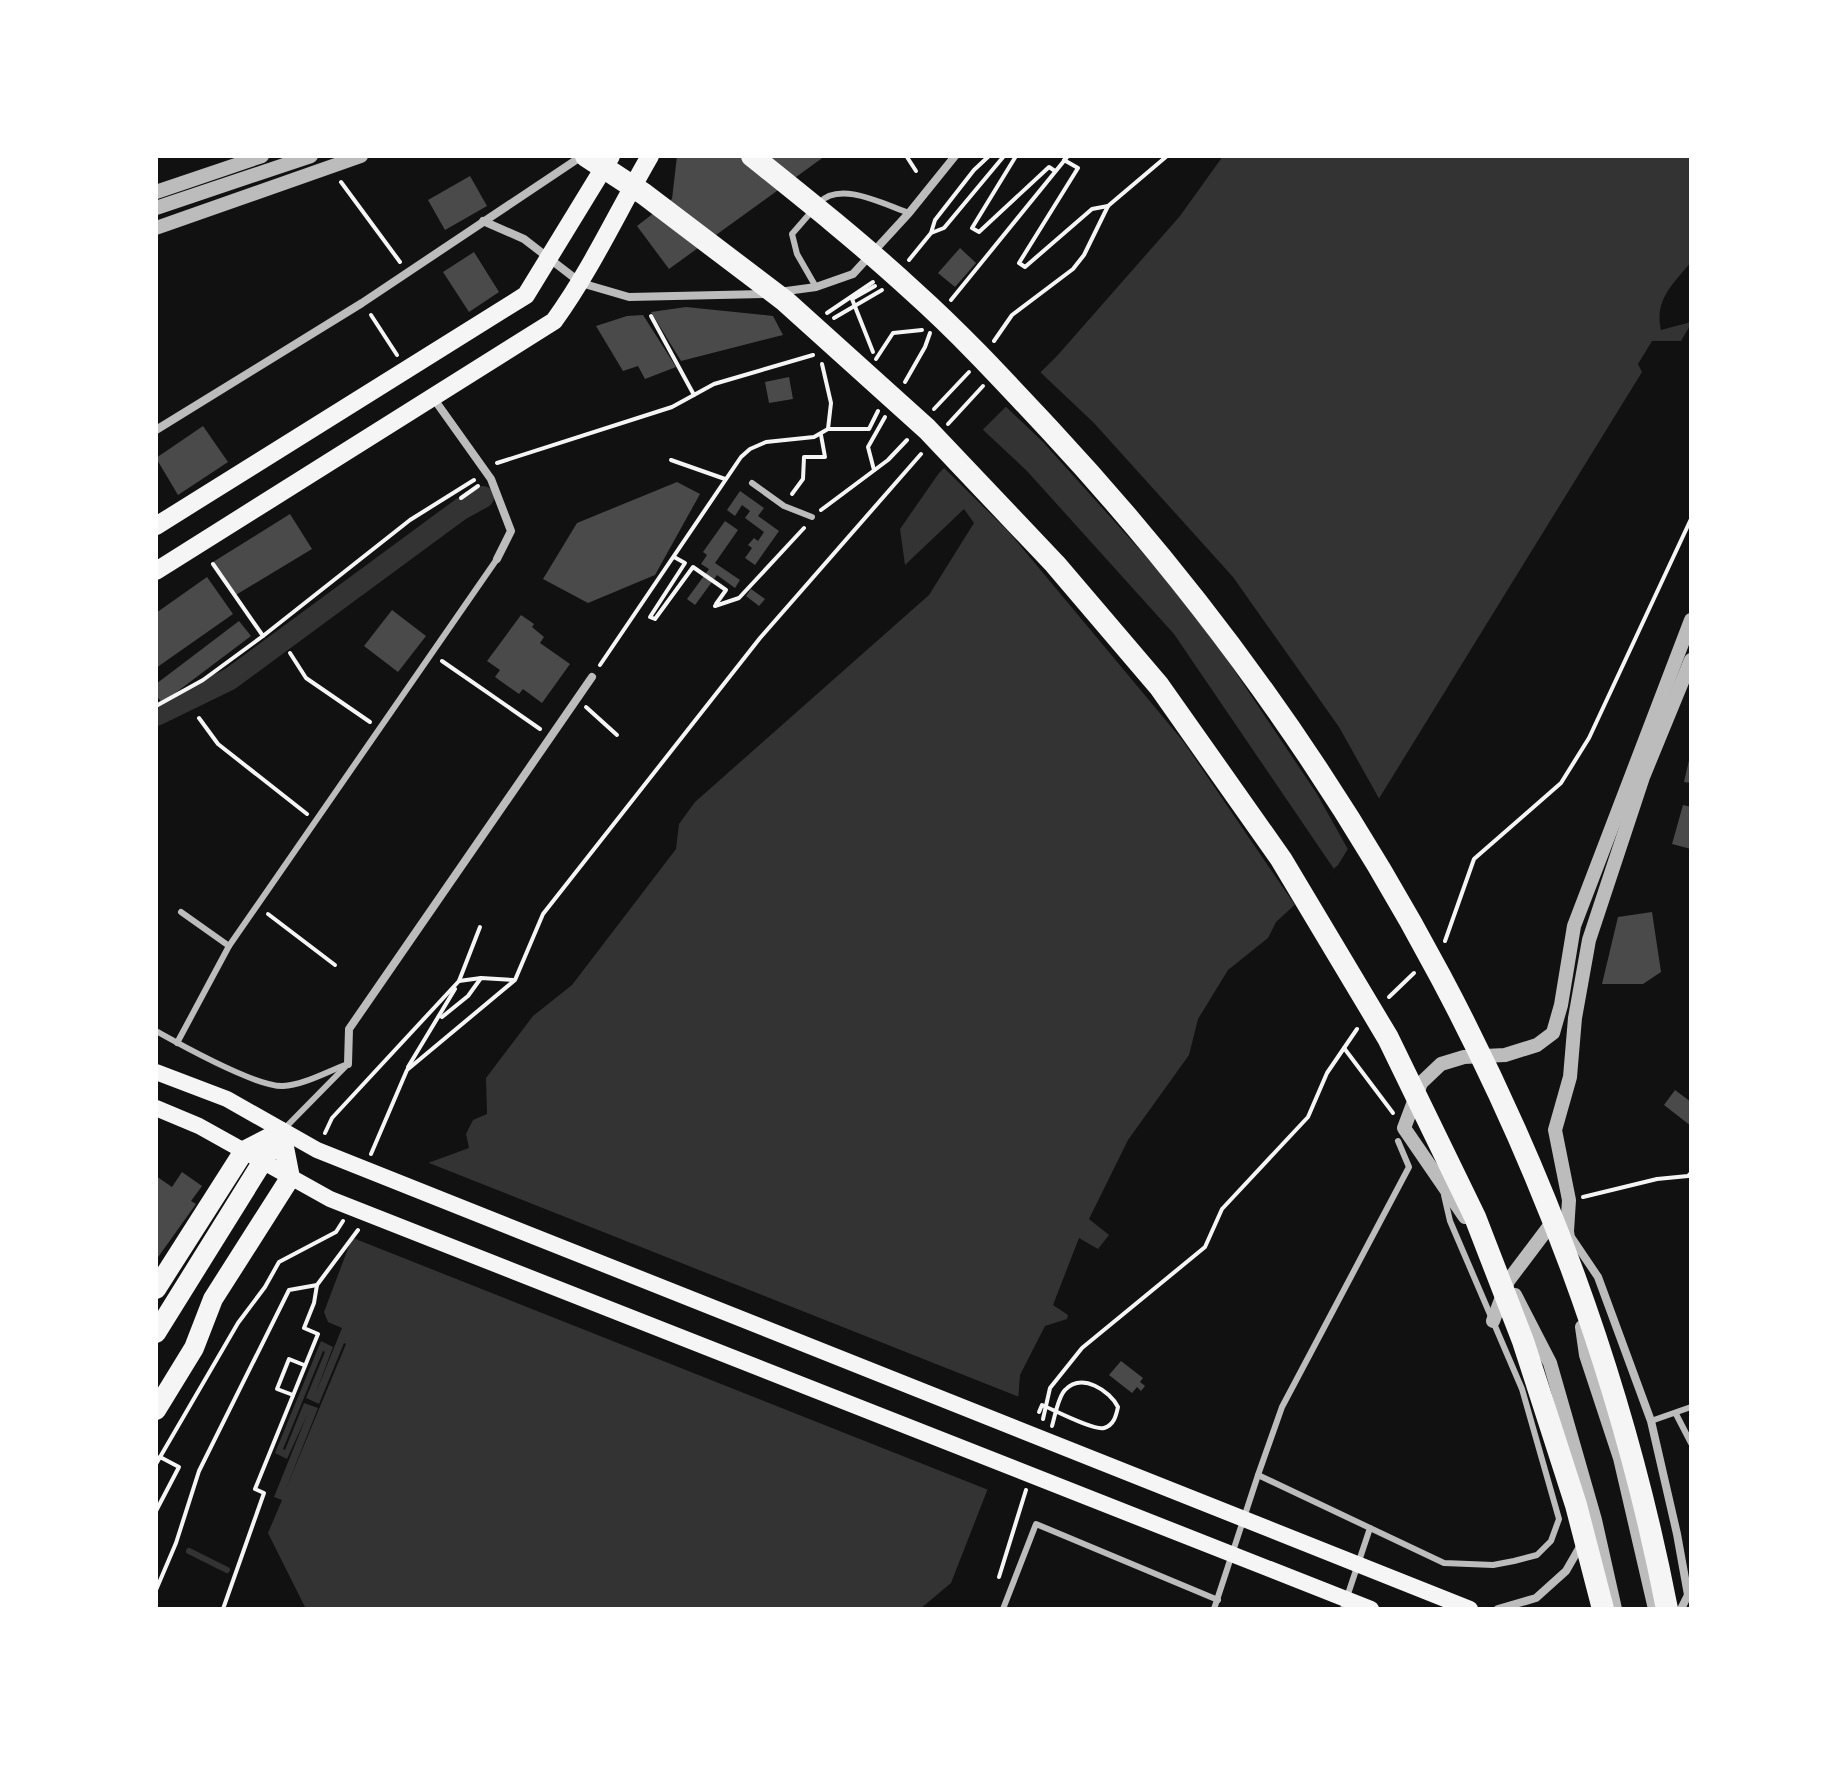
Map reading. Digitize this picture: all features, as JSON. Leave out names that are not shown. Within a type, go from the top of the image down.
[{"type":"highway","points":[[584,156],[644,194],[785,301],[927,429],[1055,564],[1159,686],[1281,859],[1388,1038],[1475,1217],[1523,1341],[1576,1505],[1603,1609]]},
{"type":"highway","points":[[752,156],[916,293],[1005,381],[1111,495],[1220,631],[1336,796],[1425,946],[1489,1073],[1556,1226],[1611,1383],[1653,1538],[1667,1609]]},
{"type":"highway","points":[[156,1289],[244,1151],[281,1132]]},
{"type":"highway","points":[[156,1333],[281,1132]]},
{"type":"highway","points":[[156,1410],[194,1348],[213,1299],[290,1178],[281,1132]]},
{"type":"main road","points":[[156,526],[526,295],[611,156]]},
{"type":"main road","points":[[156,571],[554,321],[581,283],[650,156]]},
{"type":"main road","points":[[156,1072],[227,1099],[281,1132],[339,1159],[1470,1609]]},
{"type":"main road","points":[[156,1108],[199,1126],[330,1199],[1371,1609]]},
{"type":"street","points":[[156,192],[262,156]]},
{"type":"street","points":[[156,208],[311,156]]},
{"type":"street","points":[[156,228],[361,156]]},
{"type":"street","points":[[156,430],[409,273],[584,156]]},
{"type":"street","points":[[483,221],[524,239],[581,283],[629,297],[761,294],[816,287],[853,274],[909,213],[955,156]]},
{"type":"street","points":[[433,398],[486,473],[499,499],[511,531],[497,559]]},
{"type":"street","points":[[1615,1609],[1595,1520],[1550,1363],[1508,1281],[1441,1181],[1401,1134],[1421,1083],[1441,1064],[1464,1057],[1505,1055],[1537,1045],[1553,1033],[1561,1005],[1574,926],[1691,620]]},
{"type":"street","points":[[1655,1609],[1620,1458],[1586,1355],[1567,1231],[1569,1200],[1555,1130],[1570,1077],[1575,1018],[1589,940],[1643,777],[1691,660]]},
{"type":"street","points":[[348,1064],[349,1029],[592,677]]},
{"type":"street","points":[[1493,1321],[1508,1281],[1569,1200]]},
{"type":"street","points":[[1567,1231],[1598,1277],[1651,1421],[1688,1595],[1681,1609]]},
{"type":"street","points":[[1498,1609],[1536,1598],[1566,1571],[1595,1520]]},
{"type":"lane","points":[[816,287],[797,254],[792,234],[825,197],[846,192],[909,213]]},
{"type":"lane","points":[[752,483],[784,506],[812,517]]},
{"type":"lane","points":[[177,1043],[229,946],[497,559]]},
{"type":"lane","points":[[181,912],[229,946]]},
{"type":"lane","points":[[156,1031],[253,1078],[279,1086],[294,1084],[348,1064]]},
{"type":"lane","points":[[281,1132],[348,1064]]},
{"type":"lane","points":[[1214,1609],[1282,1407],[1409,1167],[1401,1134]]},
{"type":"lane","points":[[1258,1475],[1444,1563],[1493,1565],[1514,1561],[1537,1555],[1551,1541],[1559,1519],[1522,1389],[1450,1221],[1441,1181]]},
{"type":"lane","points":[[1651,1421],[1691,1407]]},
{"type":"lane","points":[[1676,1414],[1691,1443]]},
{"type":"lane","points":[[1003,1609],[1036,1524],[1218,1600]]},
{"type":"lane","points":[[1343,1609],[1370,1528]]},
{"type":"path","points":[[989,156],[974,170],[935,220],[931,233],[944,228],[1004,156]]},
{"type":"path","points":[[1016,156],[972,228],[979,232],[1049,167],[1055,171],[1066,158],[1078,168],[1019,263],[1025,267],[1092,209],[1108,206]]},
{"type":"path","points":[[988,350],[1012,315],[1073,269],[1084,255],[1108,206],[1167,156]]},
{"type":"path","points":[[907,157],[916,171]]},
{"type":"path","points":[[331,168],[409,273]]},
{"type":"path","points":[[821,316],[875,283],[852,299],[876,359]]},
{"type":"path","points":[[362,303],[407,370]]},
{"type":"path","points":[[651,316],[694,395]]},
{"type":"path","points":[[925,347],[931,329]]},
{"type":"path","points":[[156,706],[203,680],[410,520],[486,473],[672,407],[714,384],[820,353],[831,403],[828,429],[821,434],[766,442],[750,449],[725,479],[592,677]]},
{"type":"path","points":[[928,416],[978,361]]},
{"type":"path","points":[[946,426],[986,383]]},
{"type":"path","points":[[784,506],[803,479],[804,457],[825,457],[821,434]]},
{"type":"path","points":[[674,557],[685,563],[650,617],[655,619],[693,567],[726,590],[715,606],[739,598],[800,534],[812,517],[888,460],[908,438]]},
{"type":"path","points":[[868,447],[874,470]]},
{"type":"path","points":[[407,1070],[515,980],[543,914],[760,638],[927,447]]},
{"type":"path","points":[[871,459],[888,460]]},
{"type":"path","points":[[671,460],[725,479]]},
{"type":"path","points":[[461,498],[475,487]]},
{"type":"path","points":[[213,564],[263,636]]},
{"type":"path","points":[[290,653],[306,678],[378,728]]},
{"type":"path","points":[[430,653],[551,736]]},
{"type":"path","points":[[576,699],[617,735]]},
{"type":"path","points":[[199,718],[218,744],[315,820]]},
{"type":"path","points":[[257,906],[335,965]]},
{"type":"path","points":[[366,1165],[407,1070],[459,981],[480,927]]},
{"type":"path","points":[[317,1150],[332,1118],[459,981],[481,978],[515,980]]},
{"type":"path","points":[[438,1020],[468,996],[481,978]]},
{"type":"path","points":[[1344,1048],[1401,1134]]},
{"type":"path","points":[[1569,1200],[1691,1173]]},
{"type":"path","points":[[156,1464],[238,1323],[279,1262],[336,1232],[343,1220],[360,1227],[317,1285],[304,1328],[318,1334],[255,1489],[264,1493],[223,1609]]},
{"type":"path","points":[[156,1590],[176,1543],[199,1471],[289,1290],[317,1285]]},
{"type":"path","points":[[293,1395],[277,1389],[289,1359],[305,1365]]},
{"type":"path","points":[[1039,1412],[1042,1405],[1054,1410],[1065,1415],[1077,1419],[1099,1429],[1108,1427],[1115,1419],[1118,1407],[1113,1396],[1102,1389],[1089,1383],[1075,1384],[1064,1391],[1060,1403],[1055,1416],[1051,1429]]},
{"type":"path","points":[[156,1511],[179,1467],[160,1457]]},
{"type":"path","points":[[998,1580],[1029,1480]]},
{"type":"shaded area","points":[[1223,156],[1691,156],[1691,262],[1667,293],[1660,319],[1661,330],[1691,324],[1681,341],[1652,341],[1638,364],[1642,372],[1338,865],[1276,922],[1268,938],[1228,970],[1198,1019],[1189,1055],[1128,1140],[1089,1219],[1109,1235],[1098,1249],[1079,1238],[1053,1305],[1068,1315],[1067,1319],[1045,1326],[1020,1375],[1017,1414],[951,1583],[920,1609],[306,1609],[268,1533],[282,1500],[274,1497],[307,1415],[287,1459],[275,1453],[321,1341],[333,1347],[315,1395],[342,1328],[328,1322],[324,1312],[352,1238],[428,1163],[469,1148],[466,1134],[473,1120],[487,1114],[486,1078],[533,1016],[572,985],[676,849],[679,824],[695,802],[929,595],[974,523],[964,509],[905,565],[900,529],[939,473],[1057,356],[1180,216]],"holes":[[[346,1344],[285,1491],[318,1408],[304,1403],[283,1449],[323,1351],[306,1398],[319,1404]]]},
{"type":"pier","points":[[1038,370],[1094,423],[1233,577],[1339,727],[1381,802],[1350,853],[1317,794],[1194,610],[1043,442],[1003,404]]},
{"type":"pier","points":[[980,427],[1027,471],[1174,634],[1336,872],[1297,908],[1183,741],[1008,531],[941,465]]},
{"type":"pier","points":[[424,1161],[1022,1398],[1021,1415],[991,1491],[348,1236]]},
{"type":"building","points":[[677,156],[825,156],[669,269],[637,226],[672,199]]},
{"type":"building","points":[[470,176],[487,206],[445,230],[428,200]]},
{"type":"building","points":[[960,248],[976,263],[955,287],[938,273]]},
{"type":"building","points":[[474,252],[499,292],[469,312],[443,272]]},
{"type":"building","points":[[686,307],[773,316],[783,335],[681,361],[651,312]]},
{"type":"building","points":[[643,315],[676,367],[645,379],[638,366],[623,371],[596,326],[627,316]]},
{"type":"building","points":[[789,377],[793,399],[769,403],[765,382]]},
{"type":"building","points":[[203,426],[228,462],[178,495],[156,458]]},
{"type":"building","points":[[677,482],[700,494],[655,575],[588,603],[543,579],[577,523]]},
{"type":"building","points":[[740,491],[764,508],[758,516],[779,531],[755,565],[745,558],[752,548],[748,545],[754,538],[758,541],[764,532],[745,518],[750,511],[742,505],[735,516],[727,510]]},
{"type":"building","points":[[290,514],[312,549],[234,596],[213,562]]},
{"type":"building","points":[[725,521],[738,530],[715,563],[740,580],[735,588],[717,575],[695,605],[687,599],[709,569],[701,564],[707,555],[703,552]]},
{"type":"building","points":[[207,577],[233,614],[156,668],[156,613]]},
{"type":"building","points":[[751,589],[765,599],[759,606],[746,596]]},
{"type":"building","points":[[392,610],[426,636],[398,672],[364,646]]},
{"type":"building","points":[[521,615],[534,624],[532,627],[544,637],[540,643],[570,664],[542,703],[523,689],[519,694],[495,677],[500,670],[487,661]]},
{"type":"building","points":[[239,621],[251,636],[162,703],[156,695],[156,684]]},
{"type":"building","points":[[1691,757],[1691,783],[1684,782]]},
{"type":"building","points":[[1683,805],[1691,807],[1691,849],[1672,844]]},
{"type":"building","points":[[1652,912],[1661,972],[1643,984],[1602,984],[1618,917]]},
{"type":"building","points":[[1675,1090],[1691,1102],[1691,1126],[1664,1105]]},
{"type":"building","points":[[182,1172],[202,1186],[191,1201],[196,1204],[156,1260],[156,1176],[172,1187]]},
{"type":"building","points":[[1121,1361],[1143,1378],[1140,1382],[1145,1386],[1141,1391],[1137,1387],[1132,1393],[1109,1375]]},
{"type":"waterway","points":[[156,715],[230,679],[461,509],[483,497]]},
{"type":"waterway","points":[[189,1551],[227,1570]]}]
